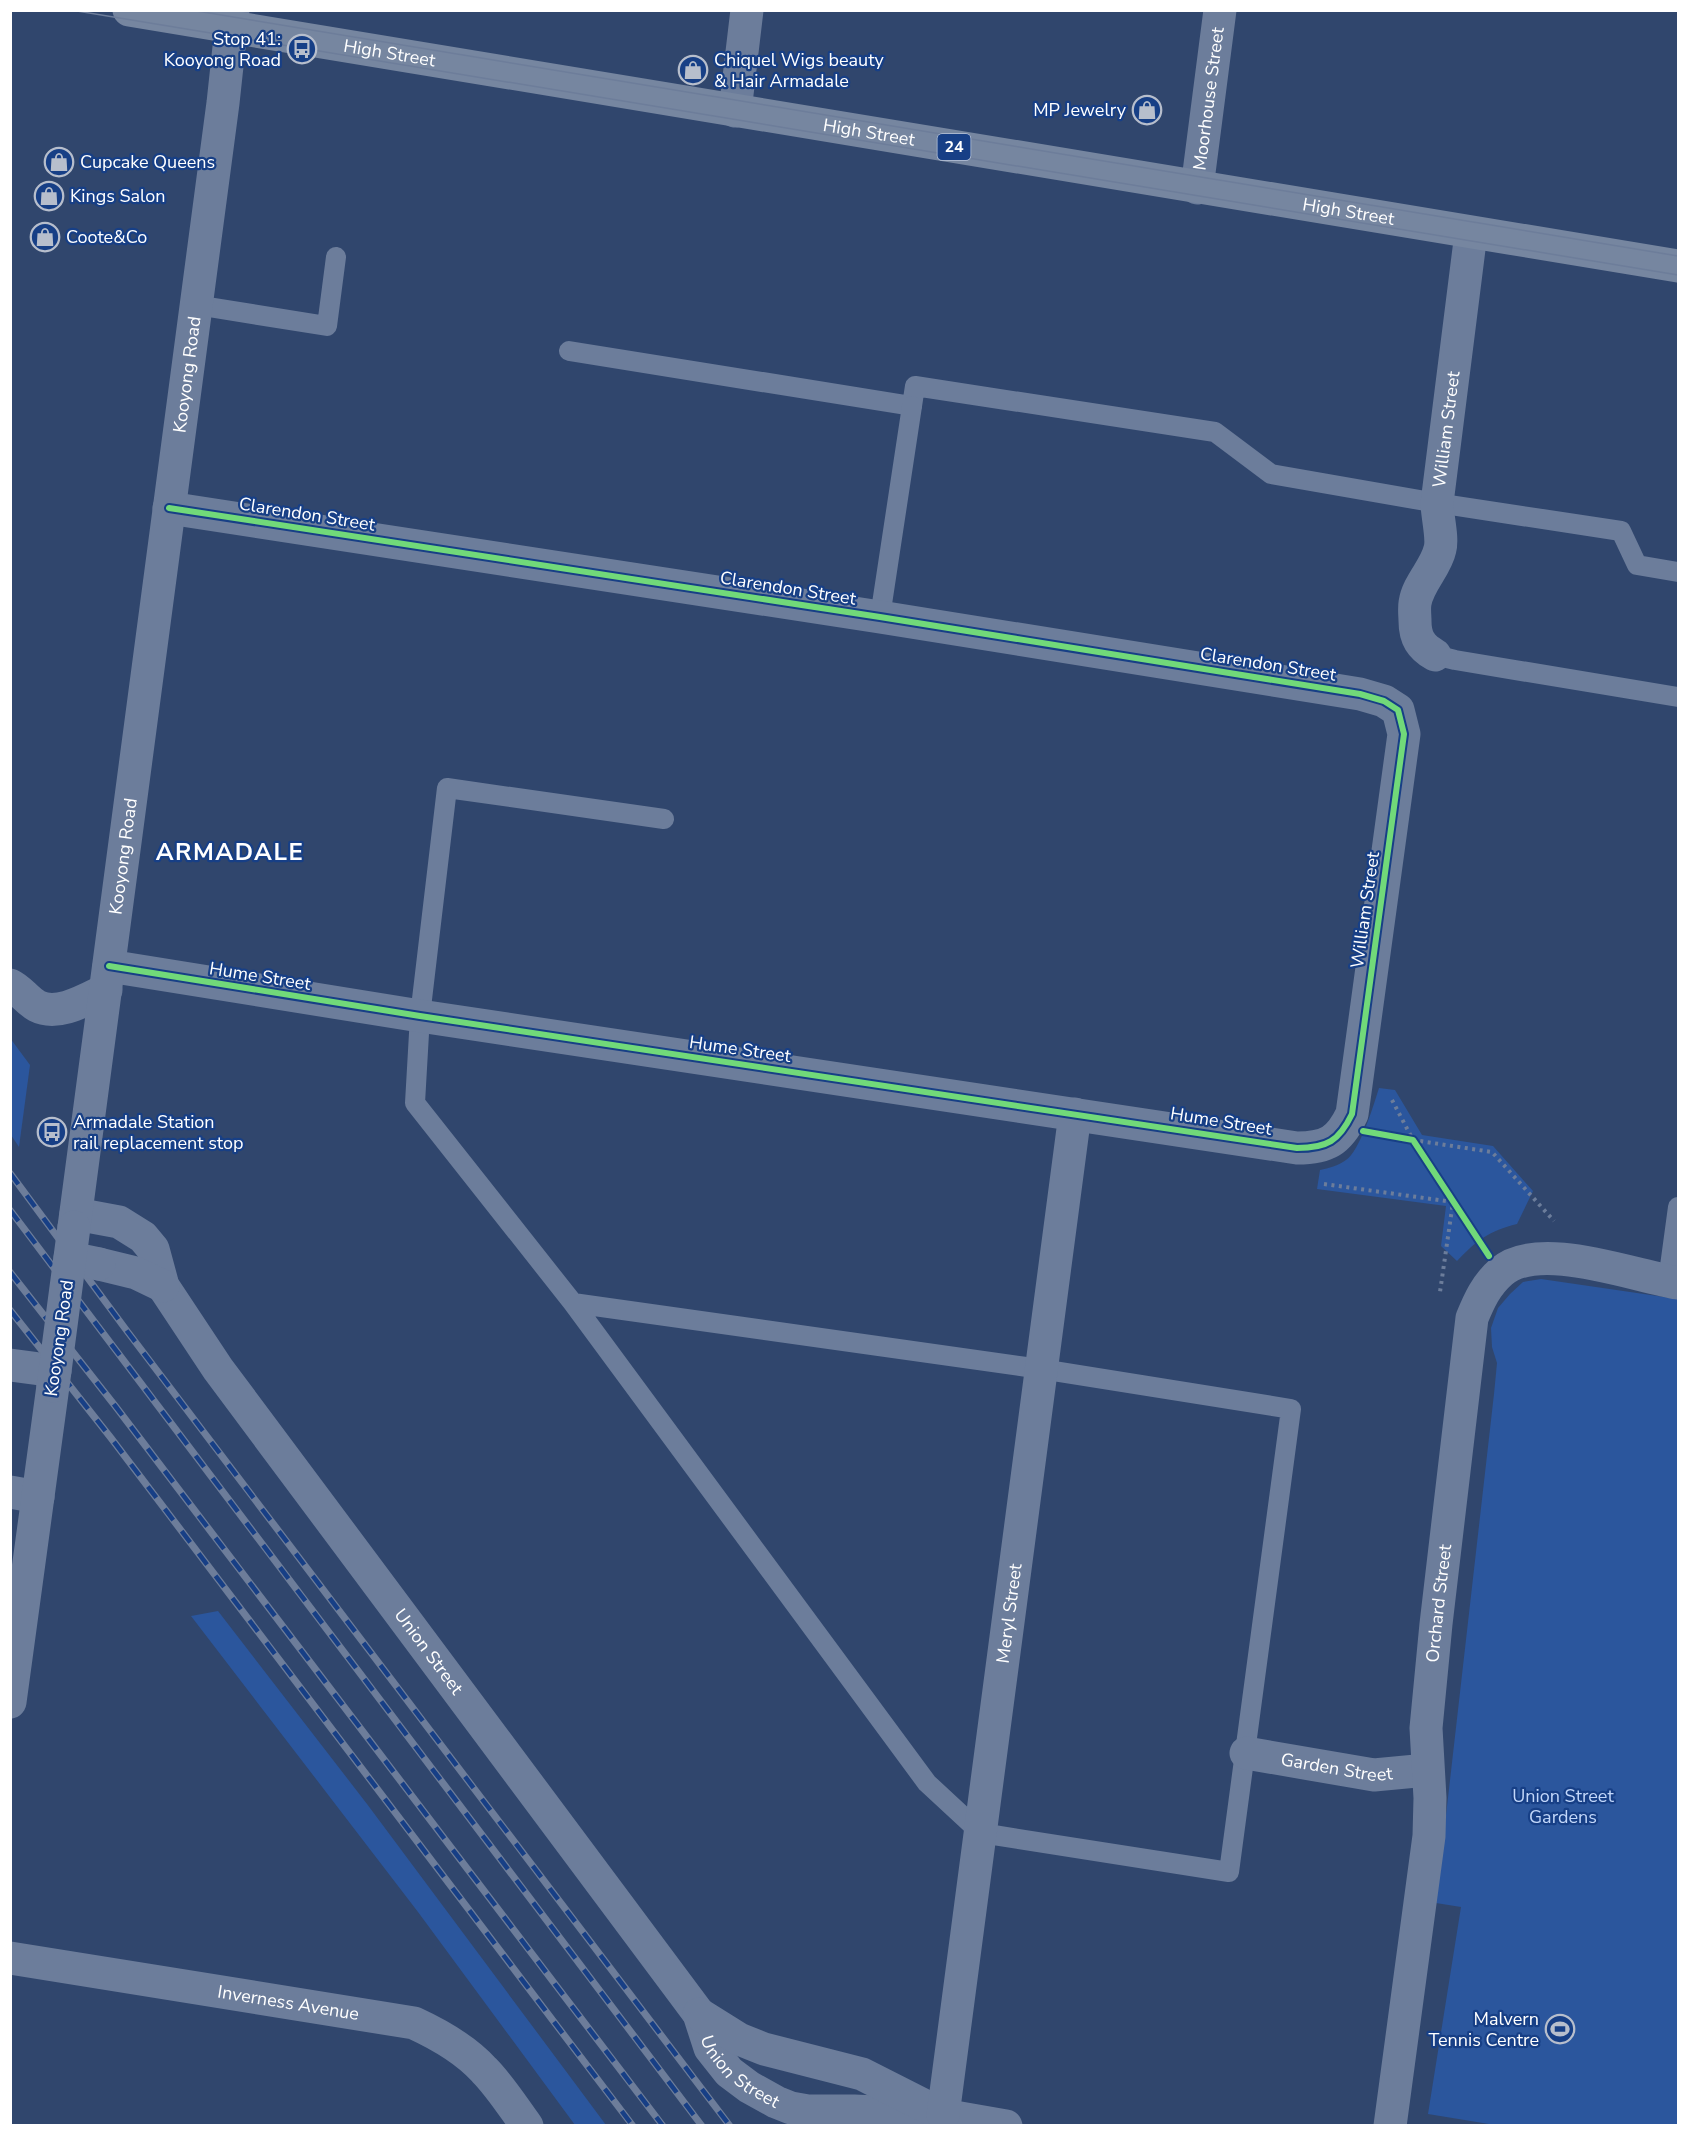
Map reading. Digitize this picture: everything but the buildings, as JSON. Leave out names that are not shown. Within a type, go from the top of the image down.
[{"type":"main road","name":"High Street","points":[[129,10],[231,19],[735,111],[1678,266]]},
{"type":"street","points":[[735,111],[747,10]]},
{"type":"street","name":"Moorhouse Street","points":[[1197,188],[1221,10]]},
{"type":"street","name":"Kooyong Road","points":[[10,1702],[24,1495],[39,1373],[80,1241],[108,978],[231,19]]},
{"type":"street","name":"William Street","points":[[1435,655],[1425,649],[1419,641],[1415,628],[1415,602],[1441,548],[1437,503],[1471,233]]},
{"type":"street","name":"Clarendon Street","points":[[169,508],[880,617],[1360,694],[1384,702],[1398,710]]},
{"type":"street","name":"William Street","points":[[1352,1114],[1404,734],[1398,710]]},
{"type":"street","points":[[10,985],[18,988],[38,1007],[57,1009],[108,978]]},
{"type":"street","name":"Hume Street","points":[[108,978],[420,1017],[1297,1148],[1316,1148],[1333,1141],[1346,1127],[1352,1114]]},
{"type":"street","name":"Meryl Street","points":[[943,2115],[1075,1114]]},
{"type":"street","name":"Union Street","points":[[80,1241],[119,1222],[143,1237],[153,1249],[163,1286],[218,1369],[699,2014],[710,2048],[729,2072],[749,2087],[791,2108],[808,2111],[943,2115],[1006,2126]]},
{"type":"street","points":[[80,1241],[163,1286]]},
{"type":"street","name":"Orchard Street","points":[[1390,2126],[1429,1836],[1430,1798],[1426,1728],[1437,1612],[1472,1318],[1482,1294],[1502,1271],[1526,1260],[1548,1257],[1578,1261],[1673,1282]]},
{"type":"street","name":"Garden Street","points":[[1246,1753],[1374,1775],[1427,1770]]},
{"type":"street","name":"Inverness Avenue","points":[[10,1958],[414,2024],[437,2033],[484,2070],[527,2126]]},
{"type":"street","name":"Union Street","points":[[699,2014],[739,2039],[764,2049],[862,2074],[943,2115]]},
{"type":"lane","points":[[196,305],[327,326],[336,257]]},
{"type":"lane","points":[[570,351],[912,406]]},
{"type":"lane","points":[[880,617],[915,386],[1215,432],[1271,474],[1437,503],[1621,531],[1637,565],[1678,572]]},
{"type":"lane","name":"William Street","points":[[1435,655],[1678,697]]},
{"type":"lane","points":[[573,1303],[1041,1369],[1291,1409],[1229,1872],[981,1833],[927,1783],[573,1303],[415,1102],[420,1017],[447,788],[664,819]]},
{"type":"lane","points":[[1673,1282],[1678,1207]]},
{"type":"path","points":[[1390,1095],[1419,1149]]},
{"type":"path","points":[[1403,1138],[1492,1152],[1559,1227]]},
{"type":"path","points":[[1320,1184],[1453,1202]]},
{"type":"path","points":[[1447,1193],[1458,1211]]},
{"type":"path","points":[[1439,1302],[1453,1202]]},
{"type":"green space","points":[[10,1038],[30,1065],[19,1147],[11,1135]]},
{"type":"green space","points":[[1379,1088],[1395,1090],[1422,1135],[1493,1146],[1533,1191],[1517,1224],[1484,1237],[1457,1261],[1441,1246],[1446,1206],[1317,1189],[1320,1170],[1343,1162],[1356,1147],[1366,1127]]},
{"type":"green space","name":"Union Street Gardens","points":[[1541,1279],[1678,1299],[1678,2125],[1495,2125],[1428,2114],[1461,1907],[1436,1903],[1497,1363],[1492,1347],[1491,1328],[1498,1308],[1510,1294],[1523,1282]]},
{"type":"green space","points":[[218,1611],[367,1804],[606,2125],[575,2125],[418,1912],[191,1616]]},
{"type":"tram line","points":[[71,10],[1678,275]]},
{"type":"tram line","points":[[191,10],[1678,256]]},
{"type":"railway","points":[[10,1173],[127,1331],[730,2126]]},
{"type":"railway","points":[[10,1210],[702,2126]]},
{"type":"railway","points":[[10,1272],[116,1407],[663,2126]]},
{"type":"railway","points":[[10,1310],[111,1438],[633,2126]]},
{"type":"cycle path","points":[[109,966],[420,1016],[1307,1148],[1324,1144],[1337,1137],[1352,1114],[1404,734],[1398,710],[1384,701],[1360,694],[880,617],[169,508]]},
{"type":"cycle path","points":[[1363,1131],[1413,1140],[1489,1256]]},
{"type":"place","name":"Stop 41: Kooyong Road","points":[[302,49]]},
{"type":"place","name":"Chiquel Wigs beauty & Hair Armadale","points":[[693,70]]},
{"type":"place","name":"MP Jewelry","points":[[1147,110]]},
{"type":"place","name":"Cupcake Queens","points":[[59,162]]},
{"type":"place","name":"Kings Salon","points":[[49,196]]},
{"type":"place","name":"Coote&Co","points":[[45,237]]},
{"type":"place","name":"Armadale Station rail replacement stop","points":[[52,1132]]},
{"type":"place","name":"Malvern Tennis Centre","points":[[1560,2029]]},
{"type":"district","name":"ARMADALE","points":[[230,852]]}]
